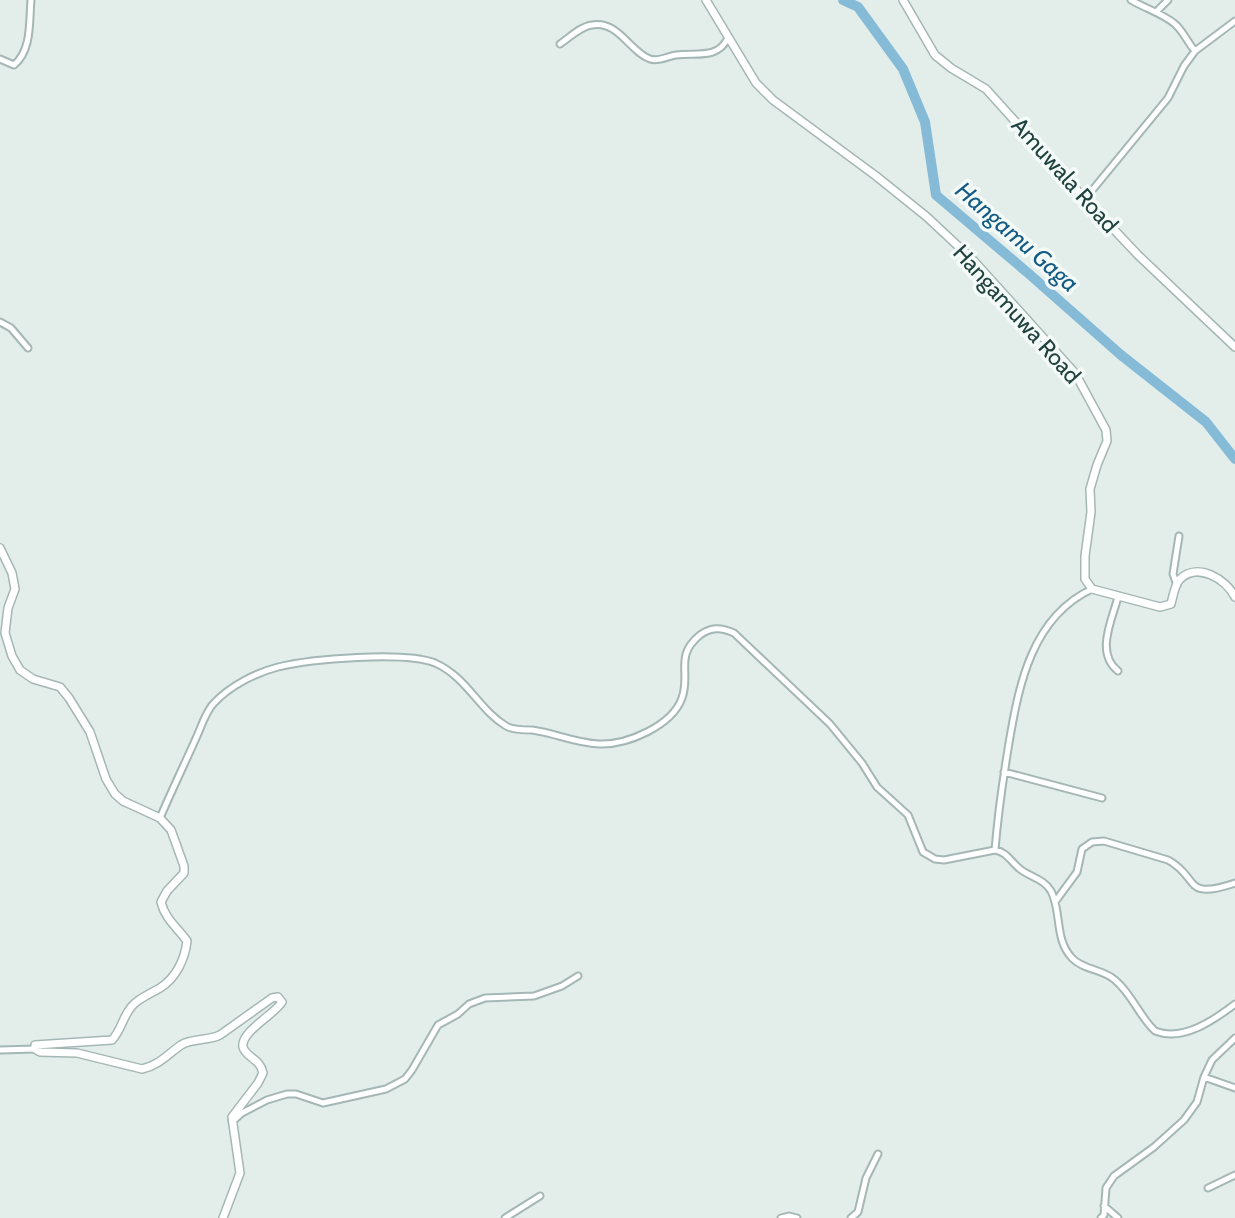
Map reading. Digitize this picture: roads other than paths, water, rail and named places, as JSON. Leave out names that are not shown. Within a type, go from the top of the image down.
[{"type":"street","points":[[0,59],[14,65],[23,58],[27,47],[31,0]]},
{"type":"street","name":"Hangamuwa Road","points":[[706,0],[756,83],[773,100],[927,217],[974,261],[1075,373],[1106,430],[1107,440],[1090,489],[1091,512],[1085,579],[1092,589]]},
{"type":"street","name":"Amuwala Road","points":[[903,0],[935,55],[986,89],[1138,255],[1235,347]]},
{"type":"street","points":[[1131,0],[1177,25],[1195,51]]},
{"type":"street","points":[[1156,12],[1168,0]]},
{"type":"street","points":[[1084,199],[1168,98],[1195,51],[1235,21]]},
{"type":"street","points":[[560,44],[590,24],[600,25],[623,36],[637,52],[656,60],[677,55],[710,54],[725,44],[728,38]]},
{"type":"street","points":[[0,321],[11,328],[28,348]]},
{"type":"street","points":[[1177,585],[1173,574],[1179,536]]},
{"type":"street","points":[[0,548],[12,573],[15,589],[8,608],[5,633],[12,656],[20,670],[33,679],[60,687],[90,732],[106,779],[115,794],[123,801],[160,818],[171,830],[184,866],[184,873],[167,891],[161,902],[164,915],[176,925],[187,941],[185,957],[170,981],[129,1009],[112,1040],[34,1045],[35,1049]]},
{"type":"street","points":[[995,850],[999,793],[1018,692],[1028,660],[1051,620],[1069,603],[1092,589],[1160,607],[1171,604],[1178,581],[1189,573],[1203,571],[1214,576],[1235,597]]},
{"type":"street","points":[[1118,597],[1106,642],[1106,654],[1111,665],[1118,671]]},
{"type":"street","points":[[160,818],[211,705],[230,688],[275,668],[315,661],[372,657],[433,663],[446,669],[469,687],[508,728],[542,732],[577,742],[602,744],[646,733],[668,719],[683,696],[685,652],[689,644],[706,630],[715,628],[734,632],[830,724],[862,763],[877,787],[908,815],[923,852],[935,859],[944,860],[1002,851],[1021,870],[1045,883],[1055,902],[1067,952],[1082,965],[1105,972],[1115,979],[1155,1031],[1161,1034],[1181,1033],[1204,1026],[1235,1004]]},
{"type":"street","points":[[1004,772],[1102,798]]},
{"type":"street","points":[[1055,902],[1077,872],[1082,849],[1092,842],[1104,841],[1168,860],[1175,864],[1193,886],[1203,890],[1235,883]]},
{"type":"street","points":[[232,1122],[242,1113],[267,1100],[287,1094],[296,1094],[323,1103],[386,1089],[405,1079],[438,1025],[470,1004],[485,998],[534,996],[562,986],[578,976]]},
{"type":"street","points":[[0,1050],[35,1049],[40,1052],[78,1053],[142,1069],[149,1068],[184,1043],[220,1035],[272,998],[278,997],[282,1002],[278,1008],[244,1040],[245,1051],[257,1060],[263,1073],[232,1117],[240,1172],[223,1218]]},
{"type":"street","points":[[1101,1218],[1104,1215],[1106,1188],[1114,1176],[1154,1147],[1184,1119],[1197,1102],[1212,1060],[1235,1038]]},
{"type":"street","points":[[1204,1077],[1235,1088]]},
{"type":"street","points":[[851,1218],[858,1212],[866,1178],[878,1154]]},
{"type":"street","points":[[1208,1188],[1235,1175]]},
{"type":"street","points":[[505,1218],[540,1196]]},
{"type":"street","points":[[1104,1206],[1118,1218]]},
{"type":"street","points":[[781,1218],[797,1218]]},
{"type":"waterway","name":"Hangamu Gaga","points":[[843,0],[858,7],[903,69],[925,122],[936,195],[1121,355],[1206,422],[1235,459]]}]
